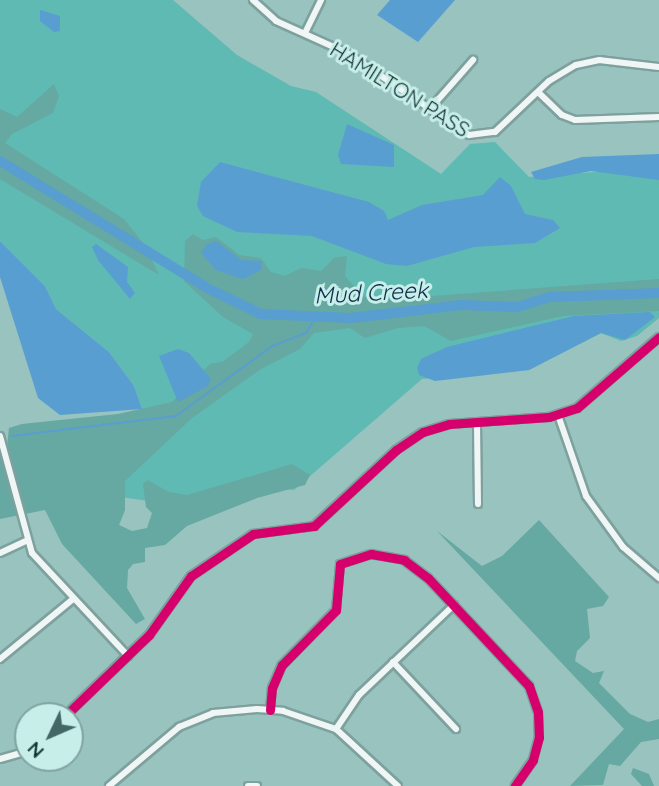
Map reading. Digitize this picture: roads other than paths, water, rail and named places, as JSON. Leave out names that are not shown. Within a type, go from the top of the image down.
[{"type":"street","name":"HAMILTON PASS","points":[[253,0],[276,21],[347,53],[460,131],[487,135],[566,69],[586,62],[659,67]]},
{"type":"street","points":[[305,33],[321,0]]},
{"type":"street","points":[[429,110],[473,60]]},
{"type":"street","points":[[538,92],[562,115],[575,120],[659,117]]},
{"type":"street","points":[[80,702],[128,656],[191,576],[253,534],[314,526],[413,438],[449,424],[558,415],[593,399],[659,337]]},
{"type":"street","points":[[558,415],[586,496],[623,547],[659,578]]},
{"type":"street","points":[[477,423],[478,503]]},
{"type":"street","points":[[0,436],[26,541],[40,564],[128,656]]},
{"type":"street","points":[[0,553],[26,541]]},
{"type":"street","points":[[270,710],[272,688],[282,665],[336,611],[340,564],[371,554],[404,560],[454,605],[520,674],[536,699],[537,744],[529,766],[515,786]]},
{"type":"street","points":[[0,659],[74,598]]},
{"type":"street","points":[[336,729],[359,695],[454,605]]},
{"type":"street","points":[[393,662],[456,729]]},
{"type":"street","points":[[109,786],[162,738],[193,720],[234,710],[270,710],[336,729],[398,786]]},
{"type":"street","points":[[248,786],[257,786]]},
{"type":"waterway","name":"Mud Creek","points":[[0,161],[207,288],[261,314],[351,318],[461,305],[517,307],[550,297],[659,293]]},
{"type":"waterway","points":[[12,436],[176,416],[272,346],[306,333],[315,318]]}]
